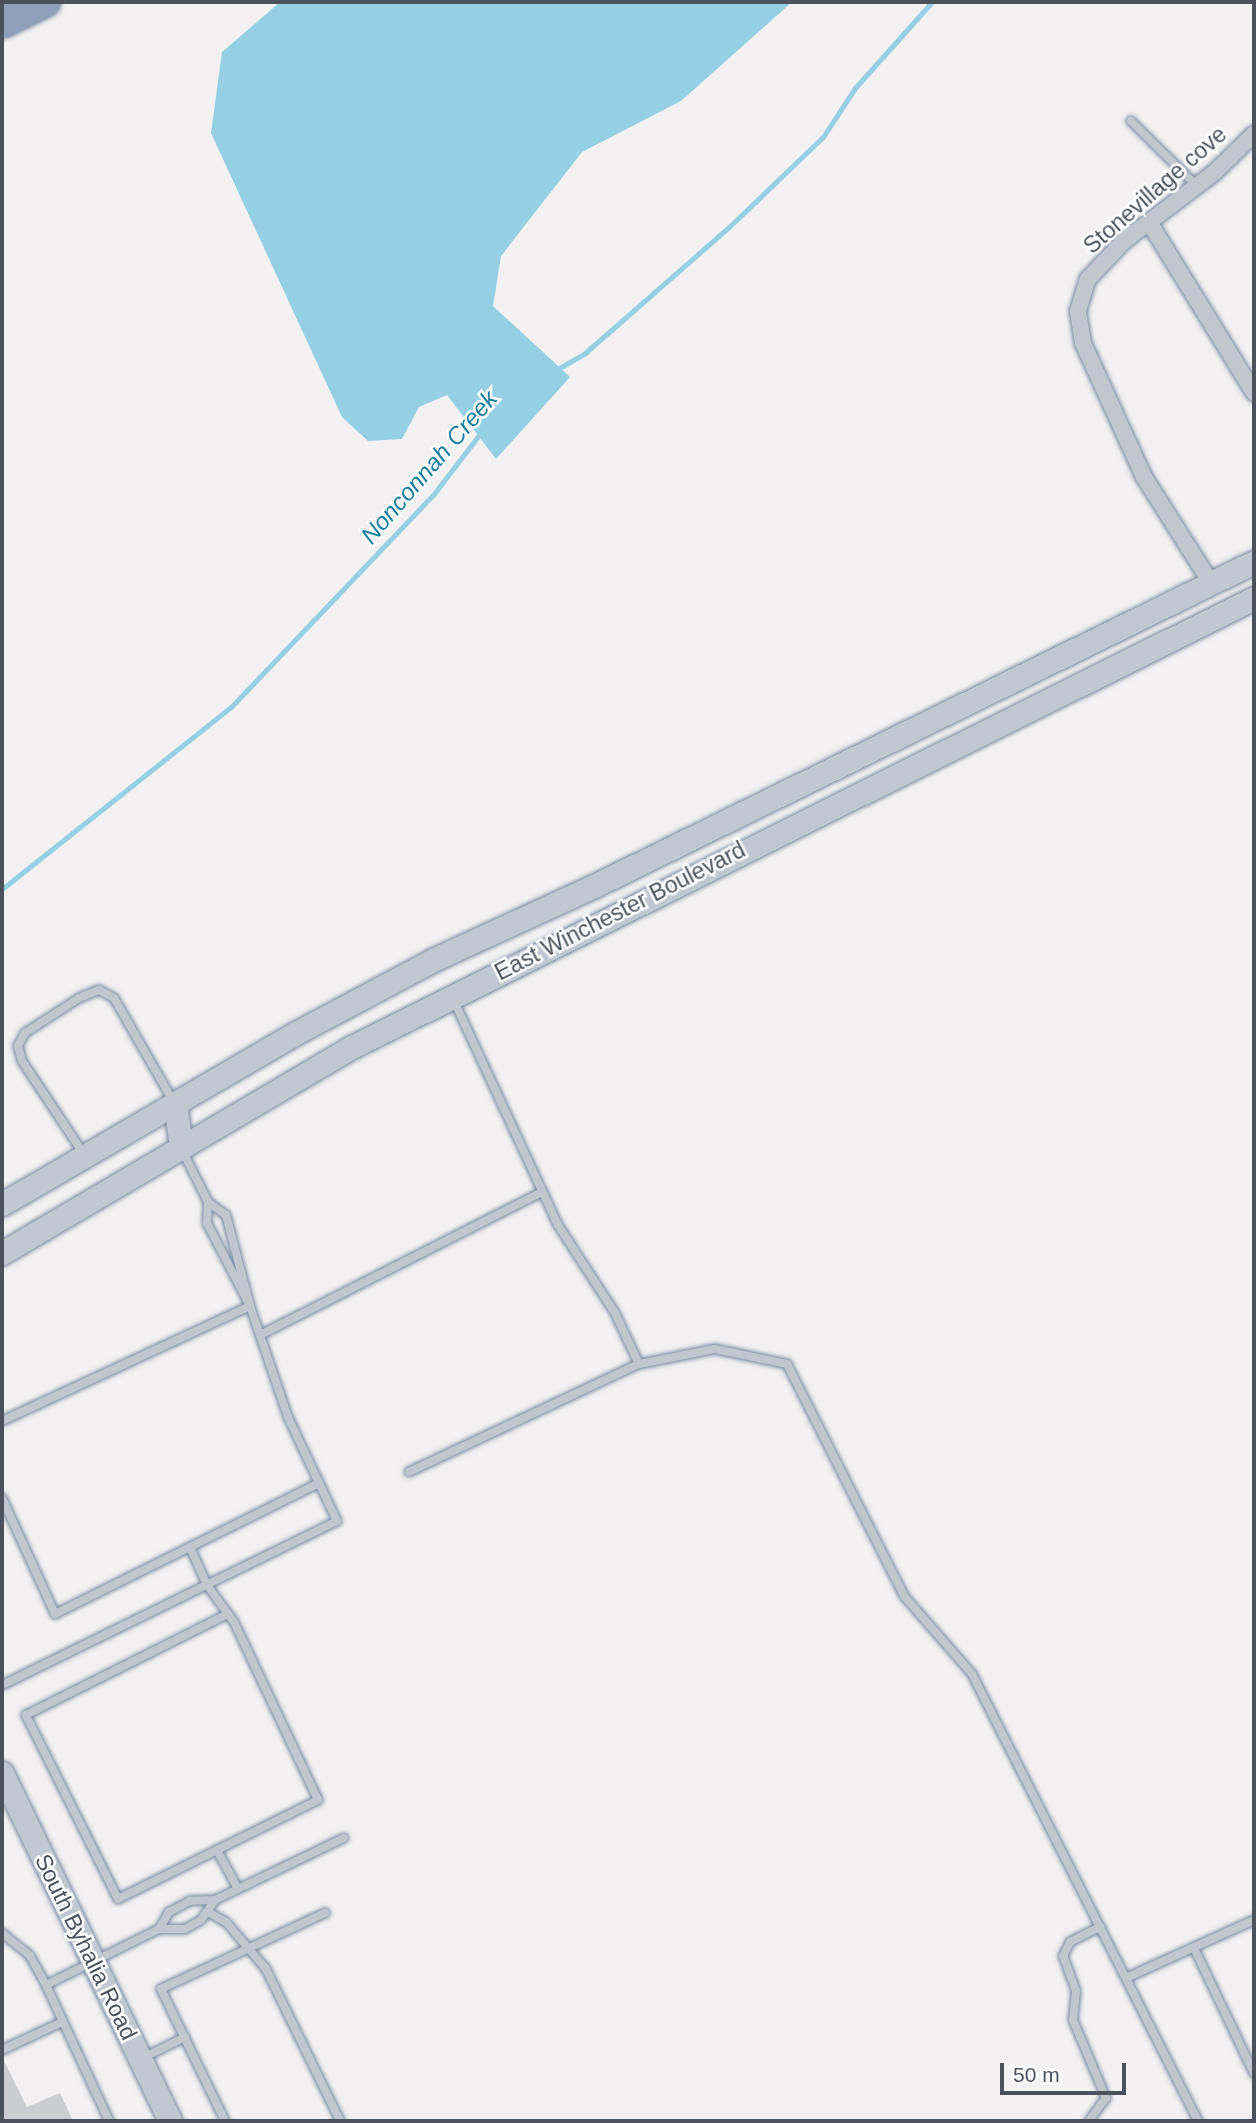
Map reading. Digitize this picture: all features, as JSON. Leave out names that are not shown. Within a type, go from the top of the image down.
[{"type":"highway","points":[[2,23],[44,2]]},
{"type":"main road","name":"East Winchester Boulevard","points":[[2,1204],[175,1103],[433,960],[594,886],[1254,562]]},
{"type":"main road","name":"East Winchester Boulevard","points":[[2,1253],[352,1047],[1254,598]]},
{"type":"main road","points":[[175,1103],[181,1147]]},
{"type":"main road","points":[[2,1195],[30,1180],[44,1179]]},
{"type":"main road","points":[[2,1217],[44,1179]]},
{"type":"main road","name":"South Byhalia Road","points":[[2,1773],[170,2121]]},
{"type":"street","name":"Stonevillage cove","points":[[1211,583],[1144,477],[1083,343],[1078,311],[1088,279],[1149,222],[1197,186],[1254,134]]},
{"type":"street","points":[[1149,222],[1254,393]]},
{"type":"lane","points":[[1131,121],[1197,186]]},
{"type":"lane","points":[[85,1156],[22,1060],[18,1046],[25,1033],[79,998],[100,990],[114,998],[175,1103]]},
{"type":"lane","points":[[451,997],[541,1192],[615,1313],[639,1364]]},
{"type":"lane","points":[[2,1685],[337,1521],[288,1417],[250,1306],[226,1215],[208,1202],[181,1147]]},
{"type":"lane","points":[[260,1335],[541,1192]]},
{"type":"lane","points":[[208,1202],[207,1223],[250,1306]]},
{"type":"lane","points":[[2,1421],[250,1306]]},
{"type":"lane","points":[[409,1472],[639,1364],[715,1349],[787,1364],[904,1596],[972,1674],[1198,2121]]},
{"type":"lane","points":[[2,1498],[55,1614],[320,1483]]},
{"type":"lane","points":[[190,1547],[207,1585],[228,1614],[318,1800],[118,1899],[26,1715],[228,1614]]},
{"type":"lane","points":[[159,1929],[169,1912],[190,1901],[215,1900],[344,1838]]},
{"type":"lane","points":[[217,1850],[238,1889]]},
{"type":"lane","points":[[46,1985],[159,1929],[185,1929],[208,1912],[215,1900]]},
{"type":"lane","points":[[208,1912],[226,1922],[266,1969],[340,2121]]},
{"type":"lane","points":[[225,2121],[162,1989],[325,1913]]},
{"type":"lane","points":[[1126,1979],[1254,1920]]},
{"type":"lane","points":[[1088,2121],[1106,2098],[1073,2020],[1076,1991],[1063,1956],[1070,1942],[1100,1927]]},
{"type":"lane","points":[[2,1933],[30,1955],[46,1985],[60,2023],[109,2121]]},
{"type":"lane","points":[[1194,1948],[1254,2073]]},
{"type":"lane","points":[[2,2050],[60,2023]]},
{"type":"lane","points":[[140,2059],[185,2037]]},
{"type":"water","points":[[280,2],[792,2],[681,101],[582,152],[501,256],[493,306],[570,377],[496,459],[447,395],[419,407],[402,439],[368,441],[342,417],[211,133],[222,52]]},
{"type":"building","points":[[2,2057],[27,2107],[60,2093],[73,2121],[2,2121]]},
{"type":"waterway","name":"Nonconnah Creek","points":[[556,370],[585,353],[729,227],[823,137],[855,88],[932,2]]},
{"type":"waterway","name":"Nonconnah Creek","points":[[2,889],[231,707],[433,495],[482,431]]}]
